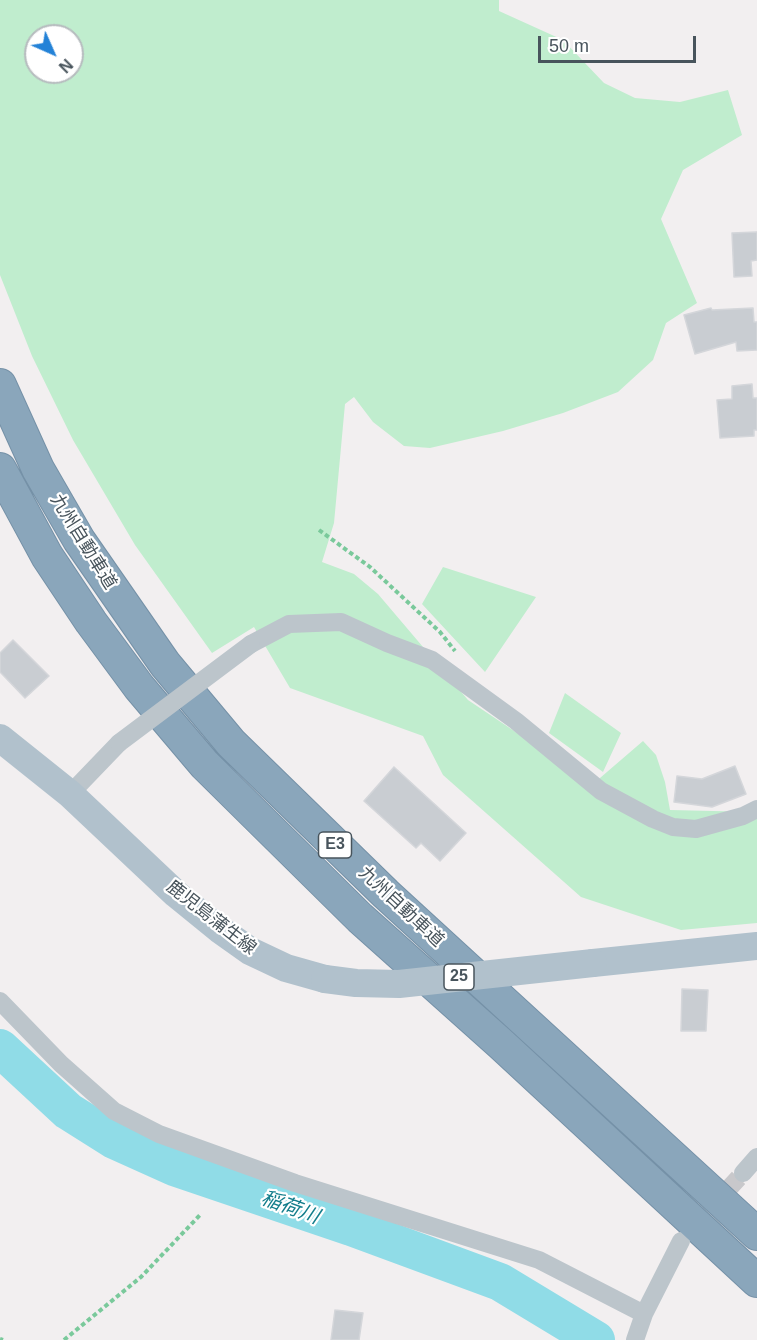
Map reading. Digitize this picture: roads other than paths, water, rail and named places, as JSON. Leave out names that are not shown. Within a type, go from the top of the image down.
[{"type":"highway","name":"九州自動車道","points":[[0,385],[38,469],[79,540],[165,664],[231,742],[386,894],[757,1234]]},
{"type":"highway","name":"九州自動車道","points":[[0,469],[47,556],[91,622],[139,687],[205,765],[360,918],[501,1044],[757,1281]]},
{"type":"main road","name":"鹿児島蒲生線","points":[[0,738],[70,794],[176,894],[250,951],[286,968],[326,979],[356,983],[399,984],[757,946]]},
{"type":"street","points":[[70,794],[119,743],[251,644],[289,624],[341,621],[387,643],[432,660],[516,721],[601,791],[653,819],[673,827],[696,829],[743,816],[757,809]]},
{"type":"street","points":[[0,1001],[61,1064],[114,1111],[159,1134],[295,1183],[539,1260],[644,1314]]},
{"type":"street","points":[[743,1173],[757,1157]]},
{"type":"street","points":[[635,1339],[644,1314],[681,1241]]},
{"type":"waterway","name":"稲荷川","points":[[0,1048],[68,1111],[114,1140],[174,1167],[351,1227],[500,1282],[596,1340]]},
{"type":"tunnel","points":[[690,1231],[743,1173]]}]
